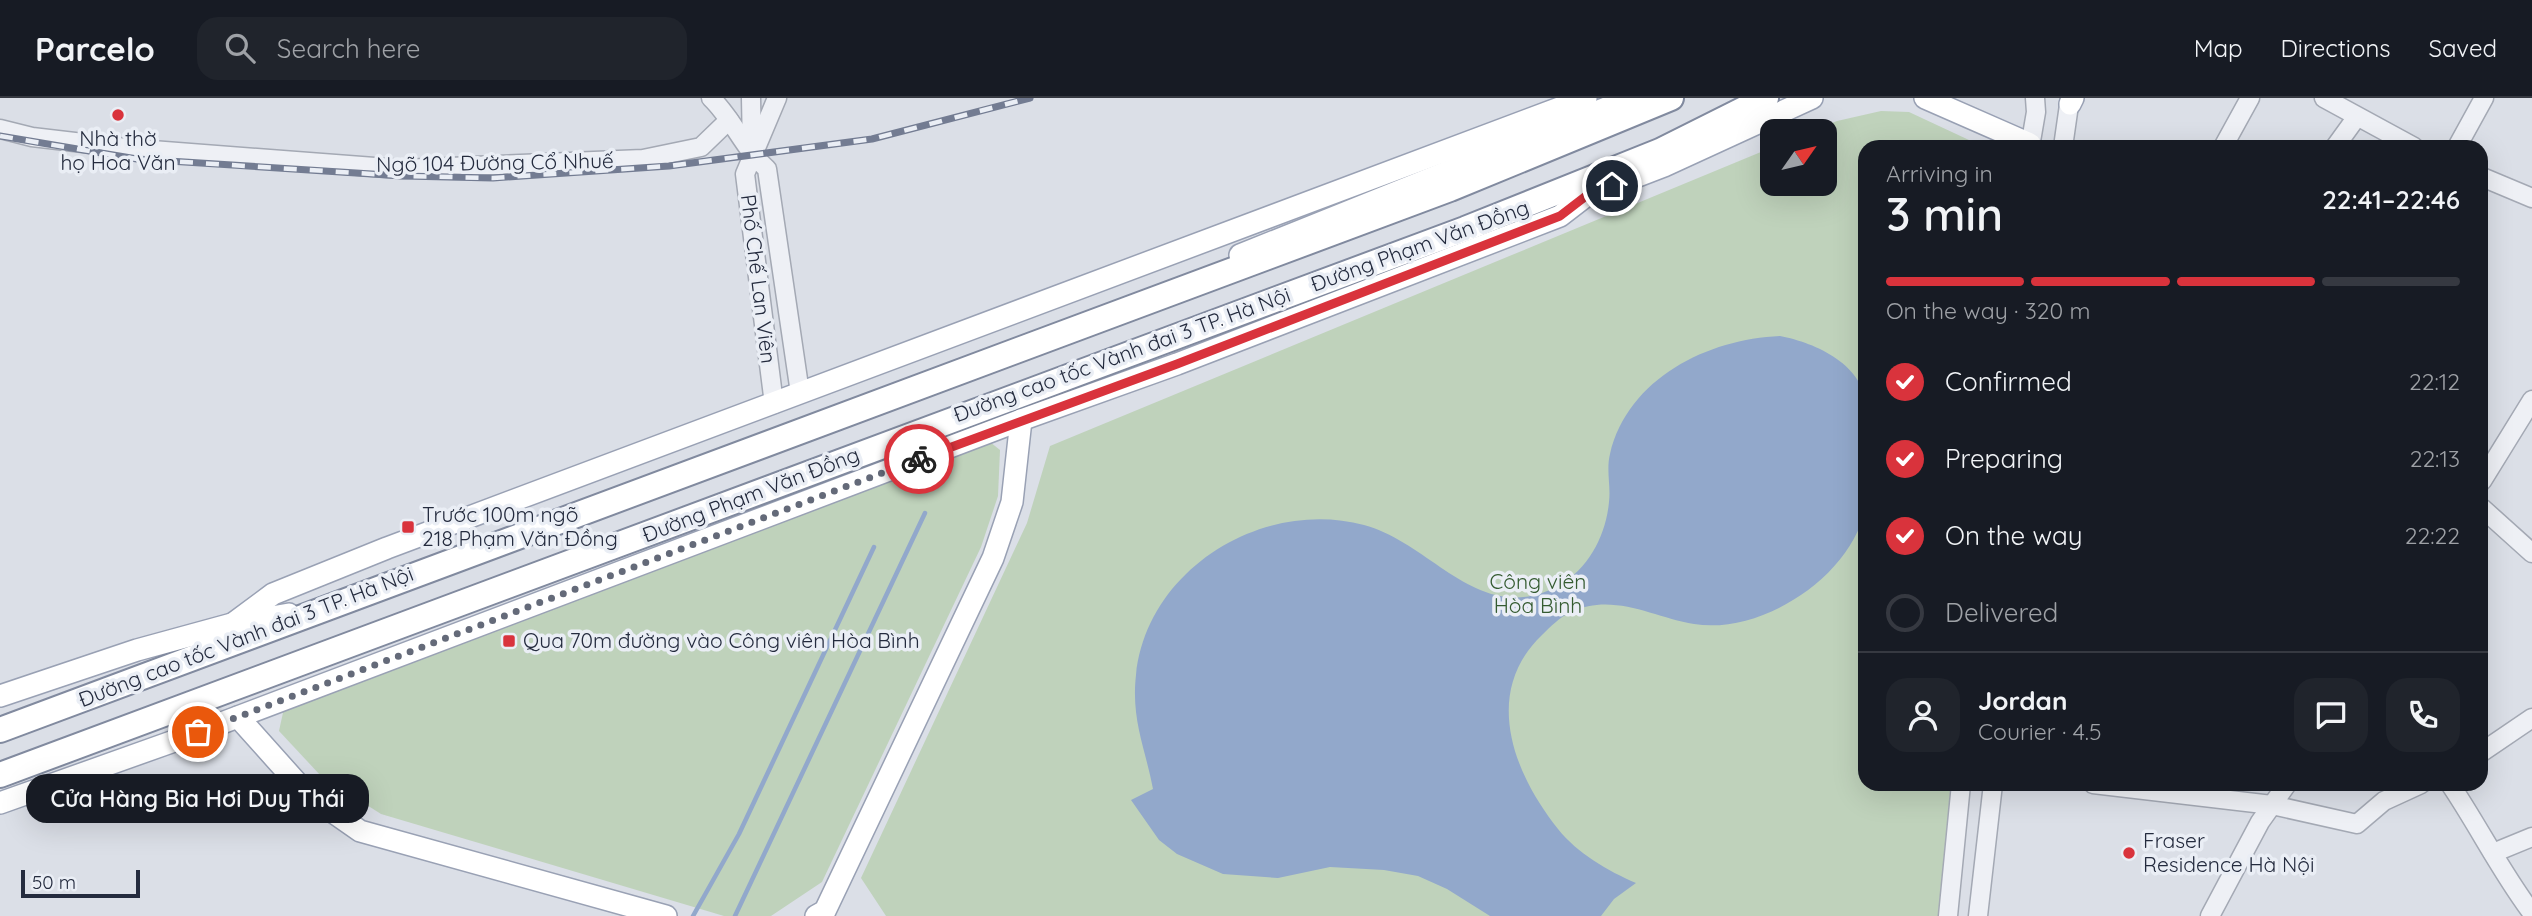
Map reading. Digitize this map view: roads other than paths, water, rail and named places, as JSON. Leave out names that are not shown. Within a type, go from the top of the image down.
[{"type":"highway","name":"Đường cao tốc Vành đai 3 TP. Hà Nội","points":[[0,730],[1450,189],[1671,98]]},
{"type":"highway","name":"Đường cao tốc Vành đai 3 TP. Hà Nội","points":[[0,775],[1465,229],[1660,151],[1766,98]]},
{"type":"main road","points":[[232,624],[272,594],[1586,98]]},
{"type":"main road","points":[[0,695],[58,674],[232,624],[282,616],[1087,315],[1630,98]]},
{"type":"main road","name":"Đường Phạm Văn Đồng","points":[[0,803],[238,717],[1021,420],[1177,364],[1560,216],[1586,196],[1664,166],[1812,98]]},
{"type":"main road","points":[[1925,98],[2019,140]]},
{"type":"main road","name":"Đường Phạm Văn Đồng","points":[[0,785],[567,564],[1164,340],[1552,198],[1586,196]]},
{"type":"main road","points":[[820,913],[993,558],[1012,502],[1021,420]]},
{"type":"main road","points":[[238,717],[306,794],[360,831],[666,916]]},
{"type":"street","points":[[710,98],[729,120],[752,156]]},
{"type":"street","name":"Phố Chế Lan Viên","points":[[751,98],[752,156],[745,174],[774,404]]},
{"type":"street","points":[[752,156],[777,98]]},
{"type":"street","points":[[2031,140],[2036,112],[2035,98]]},
{"type":"street","points":[[2227,140],[2250,98]]},
{"type":"street","points":[[2324,98],[2400,140]]},
{"type":"street","points":[[2462,140],[2484,98]]},
{"type":"street","points":[[2064,140],[2071,100]]},
{"type":"street","points":[[2340,140],[2357,118]]},
{"type":"street","name":"Ngõ 104 Đường Cổ Nhuế","points":[[0,129],[32,137],[126,148],[401,169],[643,159],[701,147],[729,120]]},
{"type":"street","name":"Phố Chế Lan Viên","points":[[752,156],[767,169],[800,393]]},
{"type":"street","points":[[2488,180],[2532,198]]},
{"type":"street","points":[[2488,471],[2532,400]]},
{"type":"street","points":[[2488,513],[2532,553]]},
{"type":"street","points":[[2488,748],[2532,718]]},
{"type":"street","points":[[1948,916],[1960,791]]},
{"type":"street","points":[[1978,916],[1992,791]]},
{"type":"street","points":[[2169,791],[2272,805],[2357,824],[2384,801],[2406,791]]},
{"type":"street","points":[[2210,916],[2282,791]]},
{"type":"street","points":[[2454,791],[2493,853],[2500,871],[2532,913]]},
{"type":"street","points":[[2493,853],[2532,837]]},
{"type":"street","points":[[1953,863],[1984,867]]},
{"type":"water","points":[[1780,336],[1809,344],[1836,359],[1858,380],[1858,528],[1842,557],[1822,578],[1799,596],[1774,610],[1747,620],[1720,625],[1694,624],[1618,605],[1587,606],[1559,619],[1524,657],[1513,681],[1509,707],[1517,758],[1528,783],[1542,807],[1566,838],[1604,867],[1636,883],[1614,899],[1601,916],[1490,916],[1447,889],[1418,876],[1384,870],[1330,867],[1278,878],[1223,874],[1177,854],[1159,840],[1131,800],[1153,789],[1137,720],[1136,675],[1145,637],[1162,603],[1187,573],[1217,550],[1251,532],[1288,522],[1326,519],[1364,525],[1389,535],[1458,579],[1505,597],[1531,596],[1560,585],[1587,560],[1600,538],[1609,502],[1610,454],[1620,427],[1634,404],[1653,384],[1675,368],[1699,355],[1753,339]]},
{"type":"waterway","points":[[735,916],[925,513]]},
{"type":"waterway","points":[[693,916],[739,834],[874,547]]},
{"type":"railway","points":[[0,136],[137,159],[403,176],[493,178],[669,166],[872,139],[1030,98]]},
{"type":"place","name":"Nhà thờ họ Hoa Văn","points":[[118,115]]},
{"type":"place","name":"Trước 100m ngõ 218 Phạm Văn Đồng","points":[[408,527]]},
{"type":"place","name":"Qua 70m đường vào Công viên Hòa Bình","points":[[509,641]]},
{"type":"place","name":"Cửa Hàng Bia Hơi Duy Thái","points":[[198,732]]},
{"type":"place","name":"Fraser Residence Hà Nội","points":[[2129,853]]},
{"type":"park label","name":"Công viên Hòa Bình","points":[[1538,594]]}]
